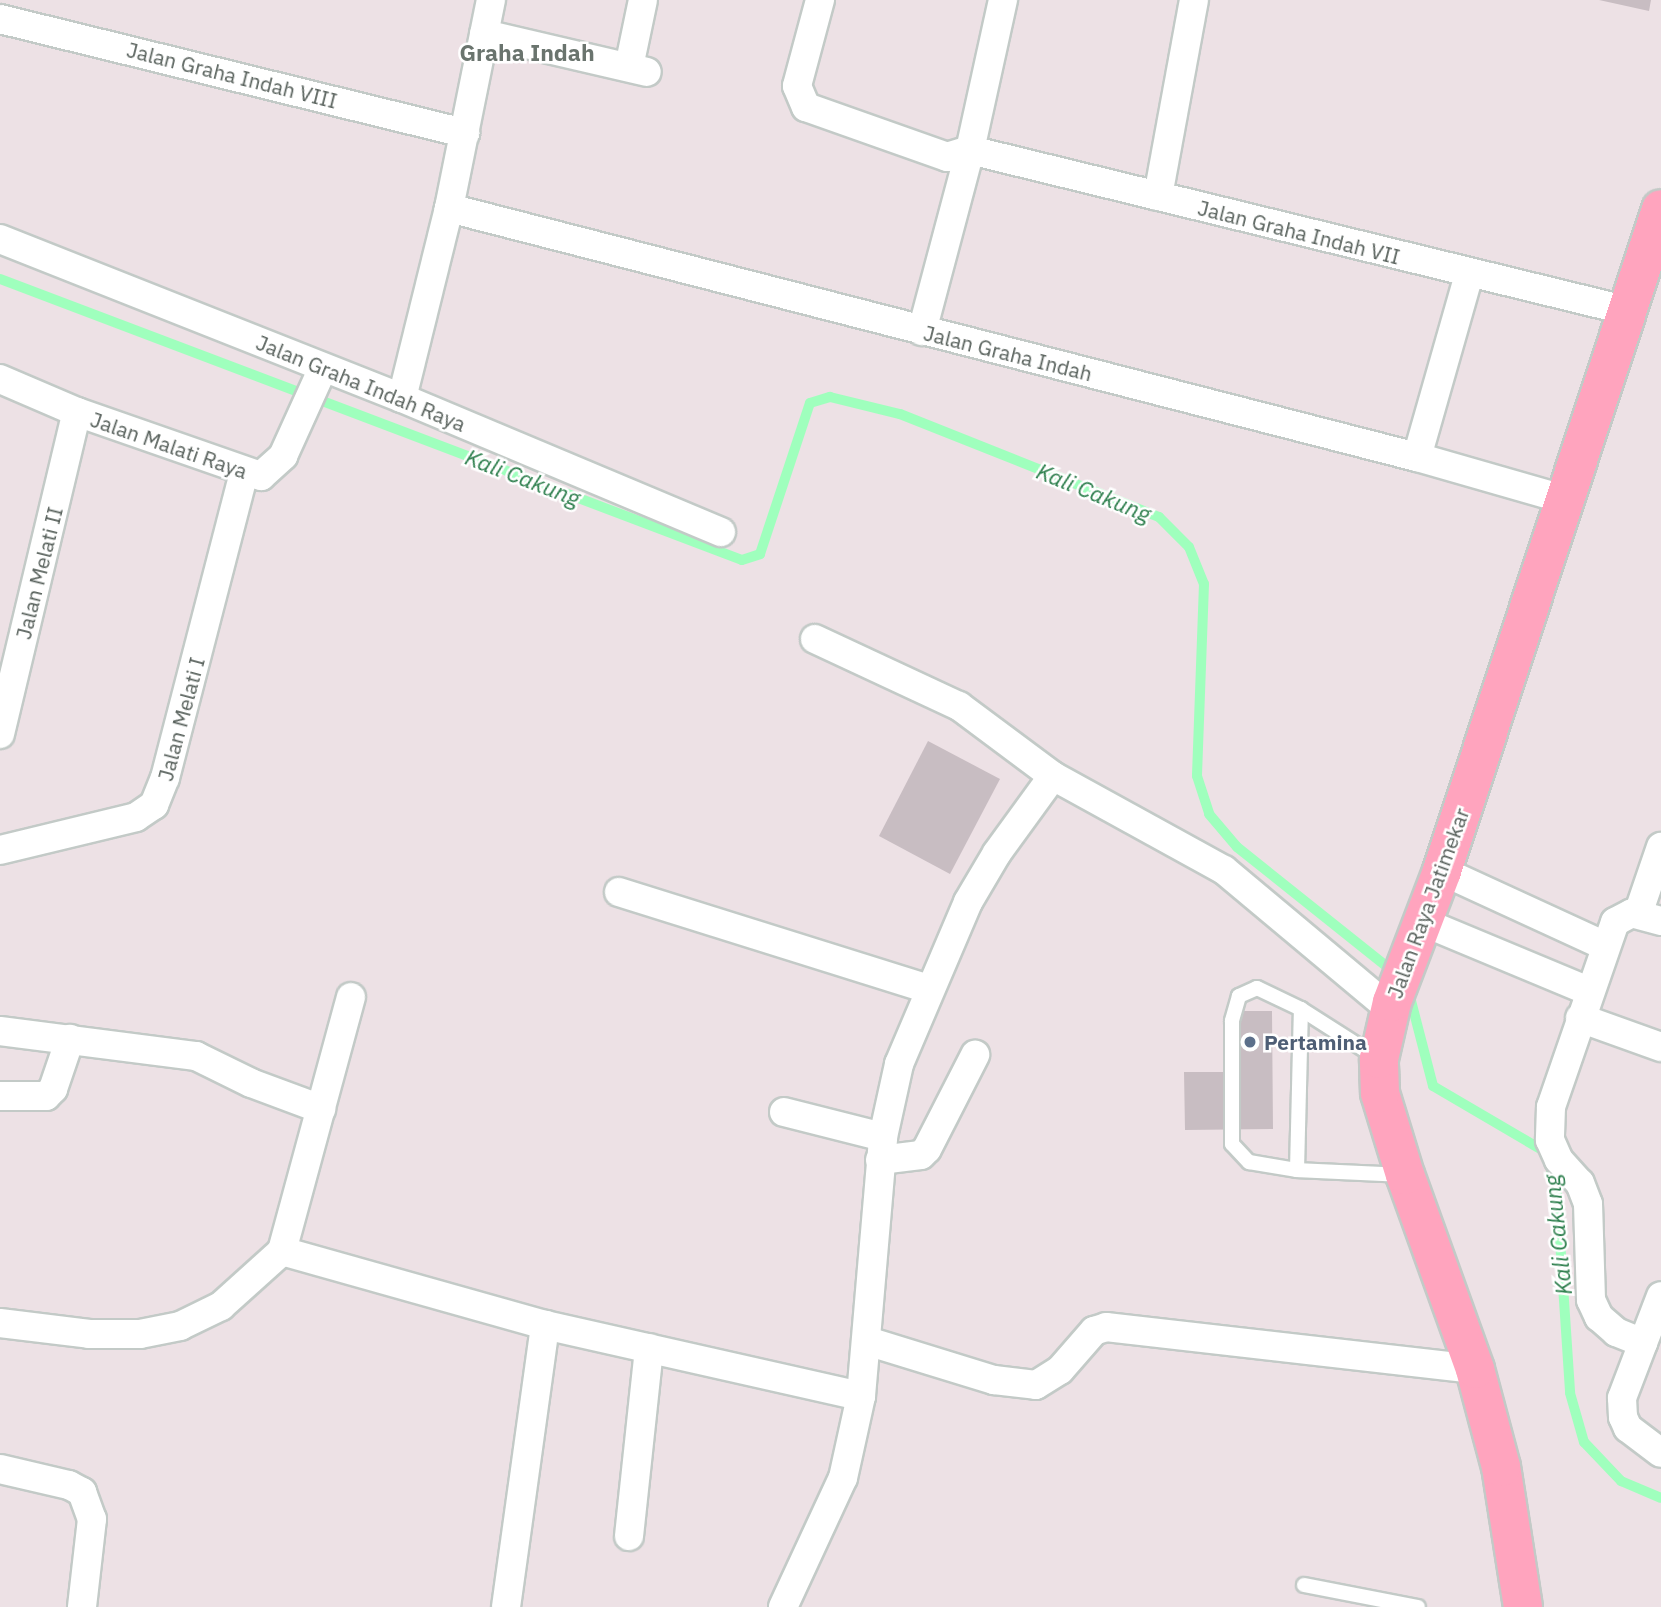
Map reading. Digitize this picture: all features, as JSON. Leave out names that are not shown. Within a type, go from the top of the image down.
[{"type":"main road","name":"Jalan Raya Jatimekar","points":[[1522,1607],[1501,1467],[1475,1369],[1405,1175],[1380,1093],[1379,1059],[1391,1006],[1442,871],[1567,500],[1661,209]]},
{"type":"street","points":[[402,398],[449,208],[491,0]]},
{"type":"street","points":[[484,34],[638,70],[643,0]]},
{"type":"street","points":[[820,0],[797,86],[806,107],[947,157],[971,150]]},
{"type":"street","points":[[922,331],[971,150],[1003,0]]},
{"type":"street","points":[[1158,196],[1194,0]]},
{"type":"street","name":"Jalan Graha Indah VIII","points":[[0,19],[465,133]]},
{"type":"street","name":"Jalan Graha Indah VII","points":[[971,150],[1469,275],[1629,311]]},
{"type":"street","name":"Jalan Graha Indah","points":[[449,208],[1417,457],[1567,500]]},
{"type":"street","name":"Jalan Graha Indah Raya","points":[[0,239],[318,380],[402,398],[721,531]]},
{"type":"street","points":[[1417,457],[1469,275]]},
{"type":"street","name":"Jalan Malati Raya","points":[[0,379],[77,412],[244,474],[261,476],[284,456],[318,380]]},
{"type":"street","name":"Jalan Melati II","points":[[0,734],[77,412]]},
{"type":"street","name":"Jalan Melati I","points":[[0,850],[136,817],[154,805],[165,778],[244,474]]},
{"type":"street","points":[[815,639],[959,706],[1052,776],[1224,870],[1391,1006]]},
{"type":"street","points":[[783,1607],[835,1503],[861,1395],[881,1148],[899,1064],[929,989],[996,853],[1052,776]]},
{"type":"street","points":[[1643,1343],[1616,1332],[1599,1317],[1591,1300],[1588,1204],[1580,1183],[1559,1160],[1550,1140],[1551,1107],[1605,946],[1622,915],[1650,917],[1661,847]]},
{"type":"street","points":[[1442,871],[1605,946]]},
{"type":"street","points":[[619,892],[929,989]]},
{"type":"street","points":[[1418,932],[1589,991]]},
{"type":"street","points":[[0,1323],[89,1334],[140,1334],[180,1326],[220,1306],[282,1251],[351,997]]},
{"type":"street","points":[[1580,1018],[1661,1047]]},
{"type":"street","points":[[0,1031],[197,1056],[251,1083],[321,1109]]},
{"type":"street","points":[[0,1096],[46,1096],[53,1089],[70,1039]]},
{"type":"street","points":[[784,1112],[881,1148],[921,1155],[927,1149],[975,1055]]},
{"type":"street","points":[[282,1251],[545,1325],[861,1395]]},
{"type":"street","points":[[1661,1296],[1622,1398],[1623,1417],[1628,1428],[1661,1453]]},
{"type":"street","points":[[506,1607],[545,1325]]},
{"type":"street","points":[[867,1341],[994,1380],[1036,1385],[1060,1370],[1094,1331],[1106,1326],[1475,1369]]},
{"type":"street","points":[[629,1536],[649,1348]]},
{"type":"street","points":[[0,1469],[69,1485],[82,1492],[92,1519],[82,1607]]},
{"type":"lane","points":[[1379,1059],[1301,1009],[1256,988],[1240,996],[1232,1021],[1232,1144],[1249,1162],[1297,1170],[1405,1175]]},
{"type":"lane","points":[[1297,1170],[1301,1009]]},
{"type":"lane","points":[[1304,1585],[1418,1607]]},
{"type":"building","points":[[1599,0],[1651,0],[1649,11]]},
{"type":"building","points":[[928,741],[1000,779],[950,874],[879,836]]},
{"type":"building","name":"Pertamina","points":[[1227,1011],[1272,1011],[1273,1129],[1185,1130],[1184,1072],[1227,1072]]},
{"type":"waterway","name":"Kali Cakung","points":[[0,279],[742,560],[760,554],[810,403],[830,397],[900,414],[1159,517],[1189,547],[1204,584],[1197,776],[1209,814],[1237,847],[1395,973]]},
{"type":"waterway","name":"Kali Cakung","points":[[1409,993],[1433,1086],[1547,1153],[1557,1195],[1570,1393],[1584,1442],[1621,1481],[1661,1498]]},
{"type":"place","name":"Pertamina","points":[[1250,1042]]},
{"type":"district","name":"Graha Indah","points":[[527,52]]}]
